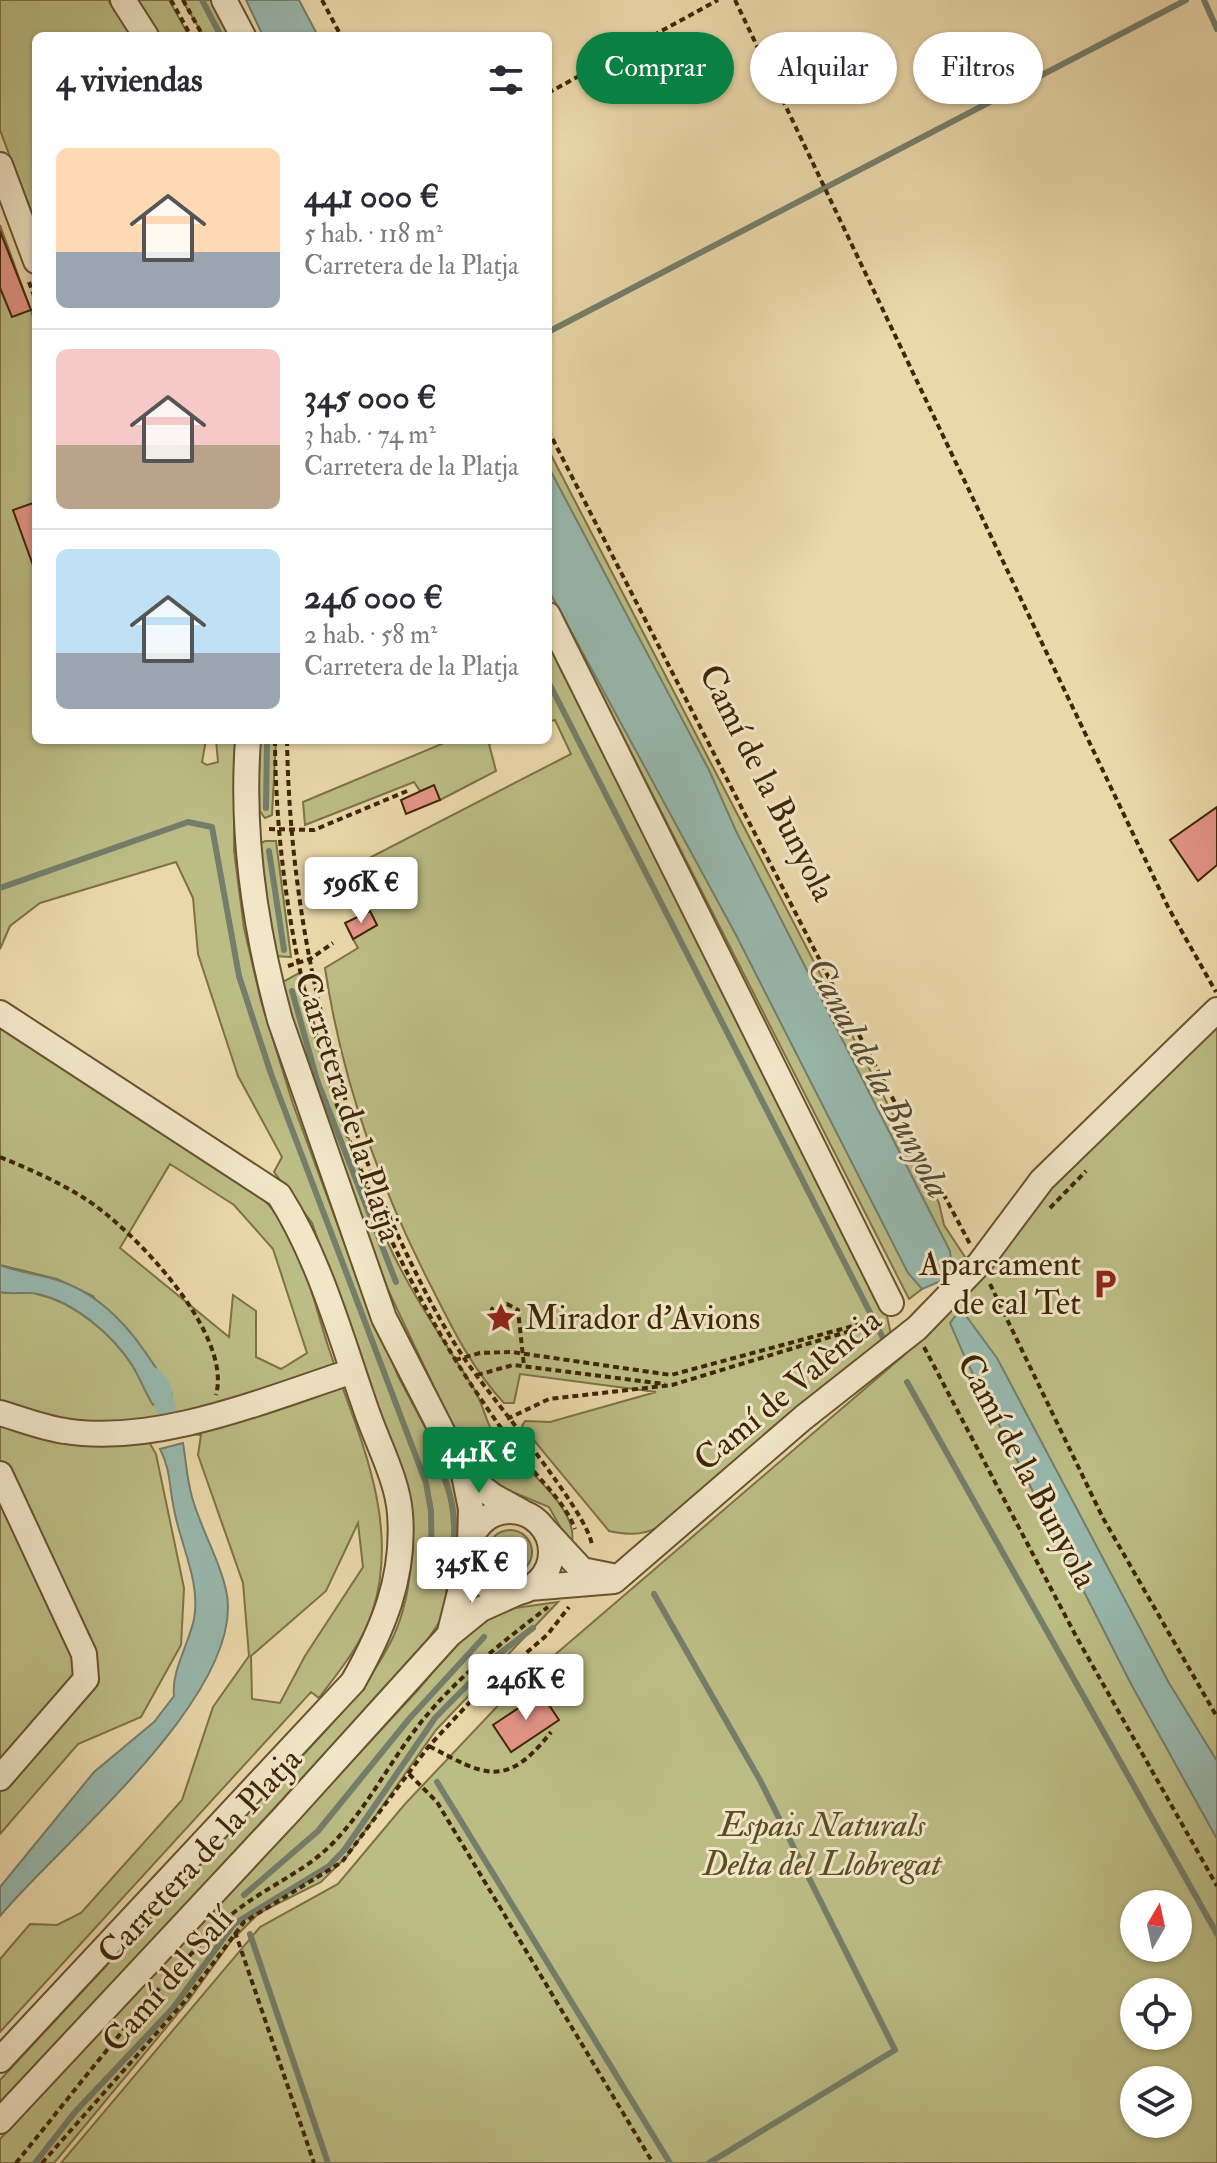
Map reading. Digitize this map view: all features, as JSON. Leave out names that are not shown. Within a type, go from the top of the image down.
[{"type":"street","points":[[123,0],[143,32]]},
{"type":"street","points":[[224,0],[241,32]]},
{"type":"street","points":[[0,165],[32,250]]},
{"type":"street","points":[[552,623],[909,1317]]},
{"type":"street","name":"Carretera de la Platja","points":[[248,744],[247,829],[266,971],[325,1156],[384,1318],[464,1474],[471,1509],[470,1550],[461,1601],[449,1635]]},
{"type":"street","name":"Camí de València","points":[[524,1590],[595,1585],[614,1581],[626,1572],[803,1418],[909,1317],[977,1267],[1012,1216],[1042,1180],[1217,1010]]},
{"type":"street","points":[[0,1013],[279,1195],[308,1250],[400,1512],[394,1597],[378,1639],[353,1682],[0,2060]]},
{"type":"street","points":[[0,1413],[66,1432],[129,1432],[210,1416],[353,1371]]},
{"type":"street","points":[[0,1474],[84,1654],[86,1679],[0,1778]]},
{"type":"street","name":"Carretera de la Platja","points":[[464,1474],[535,1522]]},
{"type":"street","points":[[535,1522],[550,1540],[550,1562],[539,1582],[524,1590],[508,1593],[486,1585],[472,1568],[470,1550],[481,1523],[491,1516],[514,1511],[535,1522],[582,1570],[611,1576],[626,1572]]},
{"type":"street","name":"Carretera de la Platja","points":[[0,2121],[287,1814],[449,1635],[481,1609],[524,1590]]},
{"type":"path","points":[[171,0],[189,32]]},
{"type":"path","points":[[183,0],[201,32]]},
{"type":"path","points":[[322,0],[339,32]]},
{"type":"path","points":[[552,91],[718,0]]},
{"type":"path","points":[[735,0],[1168,907],[1217,994]]},
{"type":"path","name":"Camí de la Bunyola","points":[[552,438],[1103,1518],[1217,1717]]},
{"type":"path","points":[[275,744],[278,828],[298,963],[333,1096],[391,1242],[455,1360],[524,1459],[568,1515],[578,1540]]},
{"type":"path","points":[[287,744],[291,829],[310,959],[341,1090],[374,1181],[416,1274],[476,1375],[588,1527],[592,1539],[589,1562]]},
{"type":"path","points":[[247,829],[314,830],[407,791]]},
{"type":"path","points":[[266,971],[310,959],[333,943]]},
{"type":"path","points":[[0,1157],[46,1176],[87,1200],[187,1297],[215,1358],[219,1383],[210,1416]]},
{"type":"path","points":[[1040,1218],[1090,1166]]},
{"type":"path","points":[[495,1323],[492,1309],[507,1304],[518,1310],[524,1366]]},
{"type":"path","points":[[507,1419],[549,1399],[672,1385],[909,1317]]},
{"type":"path","name":"Camí de la Bunyola","points":[[909,1317],[1077,1638],[1217,1886]]},
{"type":"path","points":[[476,1375],[490,1369],[524,1366],[672,1385]]},
{"type":"path","name":"Camí del Salí","points":[[42,2163],[184,2002],[235,1932],[258,1913],[342,1862],[429,1746],[470,1702],[548,1634],[572,1601]]},
{"type":"path","points":[[16,2163],[112,2045],[204,1940],[244,1904],[333,1843],[357,1815],[431,1710],[470,1670],[551,1606]]},
{"type":"path","points":[[429,1746],[479,1772],[495,1774],[515,1766],[551,1732]]},
{"type":"path","points":[[409,1774],[437,1802],[653,2163]]},
{"type":"path","points":[[235,1932],[314,2163]]},
{"type":"green space","points":[[0,0],[108,0],[129,32],[32,32],[32,216],[0,130]]},
{"type":"green space","points":[[136,0],[169,0],[187,32],[157,32]]},
{"type":"green space","points":[[182,0],[213,0],[230,32],[202,32]]},
{"type":"green space","points":[[0,225],[32,314],[32,744],[205,744],[202,762],[207,765],[218,762],[216,744],[235,744],[234,851],[244,928],[261,1001],[293,1104],[351,1261],[398,1376],[460,1493],[464,1515],[444,1615],[422,1648],[0,2105],[0,2080],[310,1748],[367,1681],[401,1618],[411,1562],[411,1523],[406,1486],[312,1223],[274,1172],[282,1157],[238,1076],[198,954],[193,898],[176,862],[40,903],[10,926],[0,949]]},
{"type":"green space","points":[[552,457],[939,1203],[944,1225],[965,1257],[952,1272],[552,490]]},
{"type":"green space","points":[[552,565],[918,1272],[922,1289],[909,1299],[552,597]]},
{"type":"green space","points":[[552,649],[752,1040],[887,1316],[892,1339],[666,1523],[639,1533],[609,1531],[522,1426],[525,1421],[550,1422],[656,1392],[520,1374],[514,1403],[504,1403],[493,1390],[448,1320],[380,1173],[342,1052],[325,968],[358,948],[353,939],[377,925],[348,869],[571,754],[555,720],[552,721]]},
{"type":"green space","points":[[260,744],[276,744],[272,815],[265,818],[258,809]]},
{"type":"green space","points":[[441,744],[489,744],[496,771],[440,800],[434,786],[420,791],[414,782],[305,825],[303,802]]},
{"type":"green space","points":[[276,841],[291,957],[273,956],[259,844]]},
{"type":"green space","points":[[301,972],[348,1137],[393,1254],[477,1394],[499,1441],[560,1504],[572,1532],[571,1546],[549,1507],[496,1485],[475,1465],[452,1425],[389,1292],[342,1169],[279,984]]},
{"type":"green space","name":"Espais Naturals Delta del Llobregat","points":[[1217,1025],[1217,2163],[61,2163],[260,1927],[338,1884],[405,1804],[508,1695],[903,1356],[995,1256],[1016,1222]]},
{"type":"green space","points":[[0,1027],[260,1195],[275,1212],[304,1268],[363,1445],[379,1510],[382,1543],[380,1576],[369,1622],[350,1656],[319,1698],[311,1692],[0,2032],[0,1959],[30,1924],[57,1925],[81,1913],[182,1800],[213,1707],[249,1656],[243,1583],[198,1455],[201,1435],[183,1433],[149,1442],[156,1454],[184,1588],[181,1645],[141,1717],[78,1744],[0,1834],[0,1292],[37,1294],[78,1312],[103,1331],[124,1353],[153,1404],[165,1400],[93,1296],[57,1279],[0,1265]],"holes":[[[170,1164],[234,1205],[273,1249],[307,1353],[281,1369],[256,1357],[256,1311],[233,1295],[229,1337],[120,1248]],[[358,1523],[363,1567],[305,1656],[280,1703],[252,1699],[251,1656],[326,1591]]]},
{"type":"green space","points":[[510,1530],[526,1536],[532,1552],[526,1568],[510,1574],[494,1568],[488,1552],[494,1536]]},
{"type":"green space","points":[[558,1602],[436,1730],[348,1855],[321,1882],[259,1913],[232,1940],[189,2000],[54,2163],[0,2163],[0,2139],[418,1690],[467,1631],[501,1610]]},
{"type":"water","points":[[246,0],[299,0],[316,32],[261,32]]},
{"type":"water","points":[[552,474],[709,770],[736,831],[950,1251],[952,1272],[946,1279],[922,1289],[908,1273],[736,935],[552,596]]},
{"type":"water","points":[[0,1265],[54,1279],[92,1297],[124,1324],[172,1394],[153,1405],[124,1353],[91,1321],[65,1304],[38,1294],[0,1292]]},
{"type":"water","points":[[961,1309],[997,1358],[1169,1683],[1217,1761],[1217,1839],[1131,1684],[966,1360],[950,1323]]},
{"type":"water","points":[[183,1443],[192,1497],[227,1595],[224,1635],[207,1678],[178,1722],[142,1766],[0,1916],[0,1887],[94,1772],[154,1722],[174,1696],[175,1677],[194,1619],[195,1591],[172,1501],[168,1471],[160,1449]]},
{"type":"building","points":[[0,231],[31,310],[12,317],[0,288]]},
{"type":"building","points":[[32,503],[32,562],[13,510]]},
{"type":"building","points":[[434,785],[440,800],[406,814],[401,800]]},
{"type":"building","points":[[1217,807],[1217,865],[1198,881],[1170,840]]},
{"type":"building","points":[[370,911],[377,925],[353,939],[345,923]]},
{"type":"building","points":[[541,1693],[559,1720],[511,1752],[493,1725]]},
{"type":"waterway","points":[[202,0],[219,32]]},
{"type":"waterway","points":[[552,330],[1186,0]]},
{"type":"waterway","points":[[1204,0],[1217,29]]},
{"type":"waterway","points":[[552,689],[884,1340]]},
{"type":"waterway","points":[[266,808],[267,744]]},
{"type":"waterway","points":[[0,888],[188,822],[212,827],[239,976],[271,1074],[426,1483],[431,1511],[432,1575],[435,1582]]},
{"type":"waterway","points":[[269,851],[284,950]]},
{"type":"waterway","points":[[292,991],[317,1080],[396,1282]]},
{"type":"waterway","points":[[152,1377],[160,1386],[166,1409]]},
{"type":"waterway","points":[[907,1382],[1217,1934]]},
{"type":"waterway","points":[[440,1469],[447,1484],[453,1514],[454,1545],[448,1593]]},
{"type":"waterway","points":[[654,1594],[761,1782],[895,2050],[709,2163]]},
{"type":"waterway","points":[[35,2163],[75,2112],[173,2008],[234,1924],[329,1866],[345,1849],[435,1718],[495,1657],[533,1628]]},
{"type":"waterway","points":[[244,1895],[318,1831],[409,1719],[484,1637]]},
{"type":"waterway","points":[[437,1782],[670,2163]]},
{"type":"waterway","points":[[250,1934],[328,2163]]},
{"type":"place","name":"Aparcament de cal Tet","points":[[1105,1284]]},
{"type":"place","name":"Mirador d'Avions","points":[[501,1318]]},
{"type":"water label","name":"Canal de la Bunyola","points":[[879,1078]]}]
